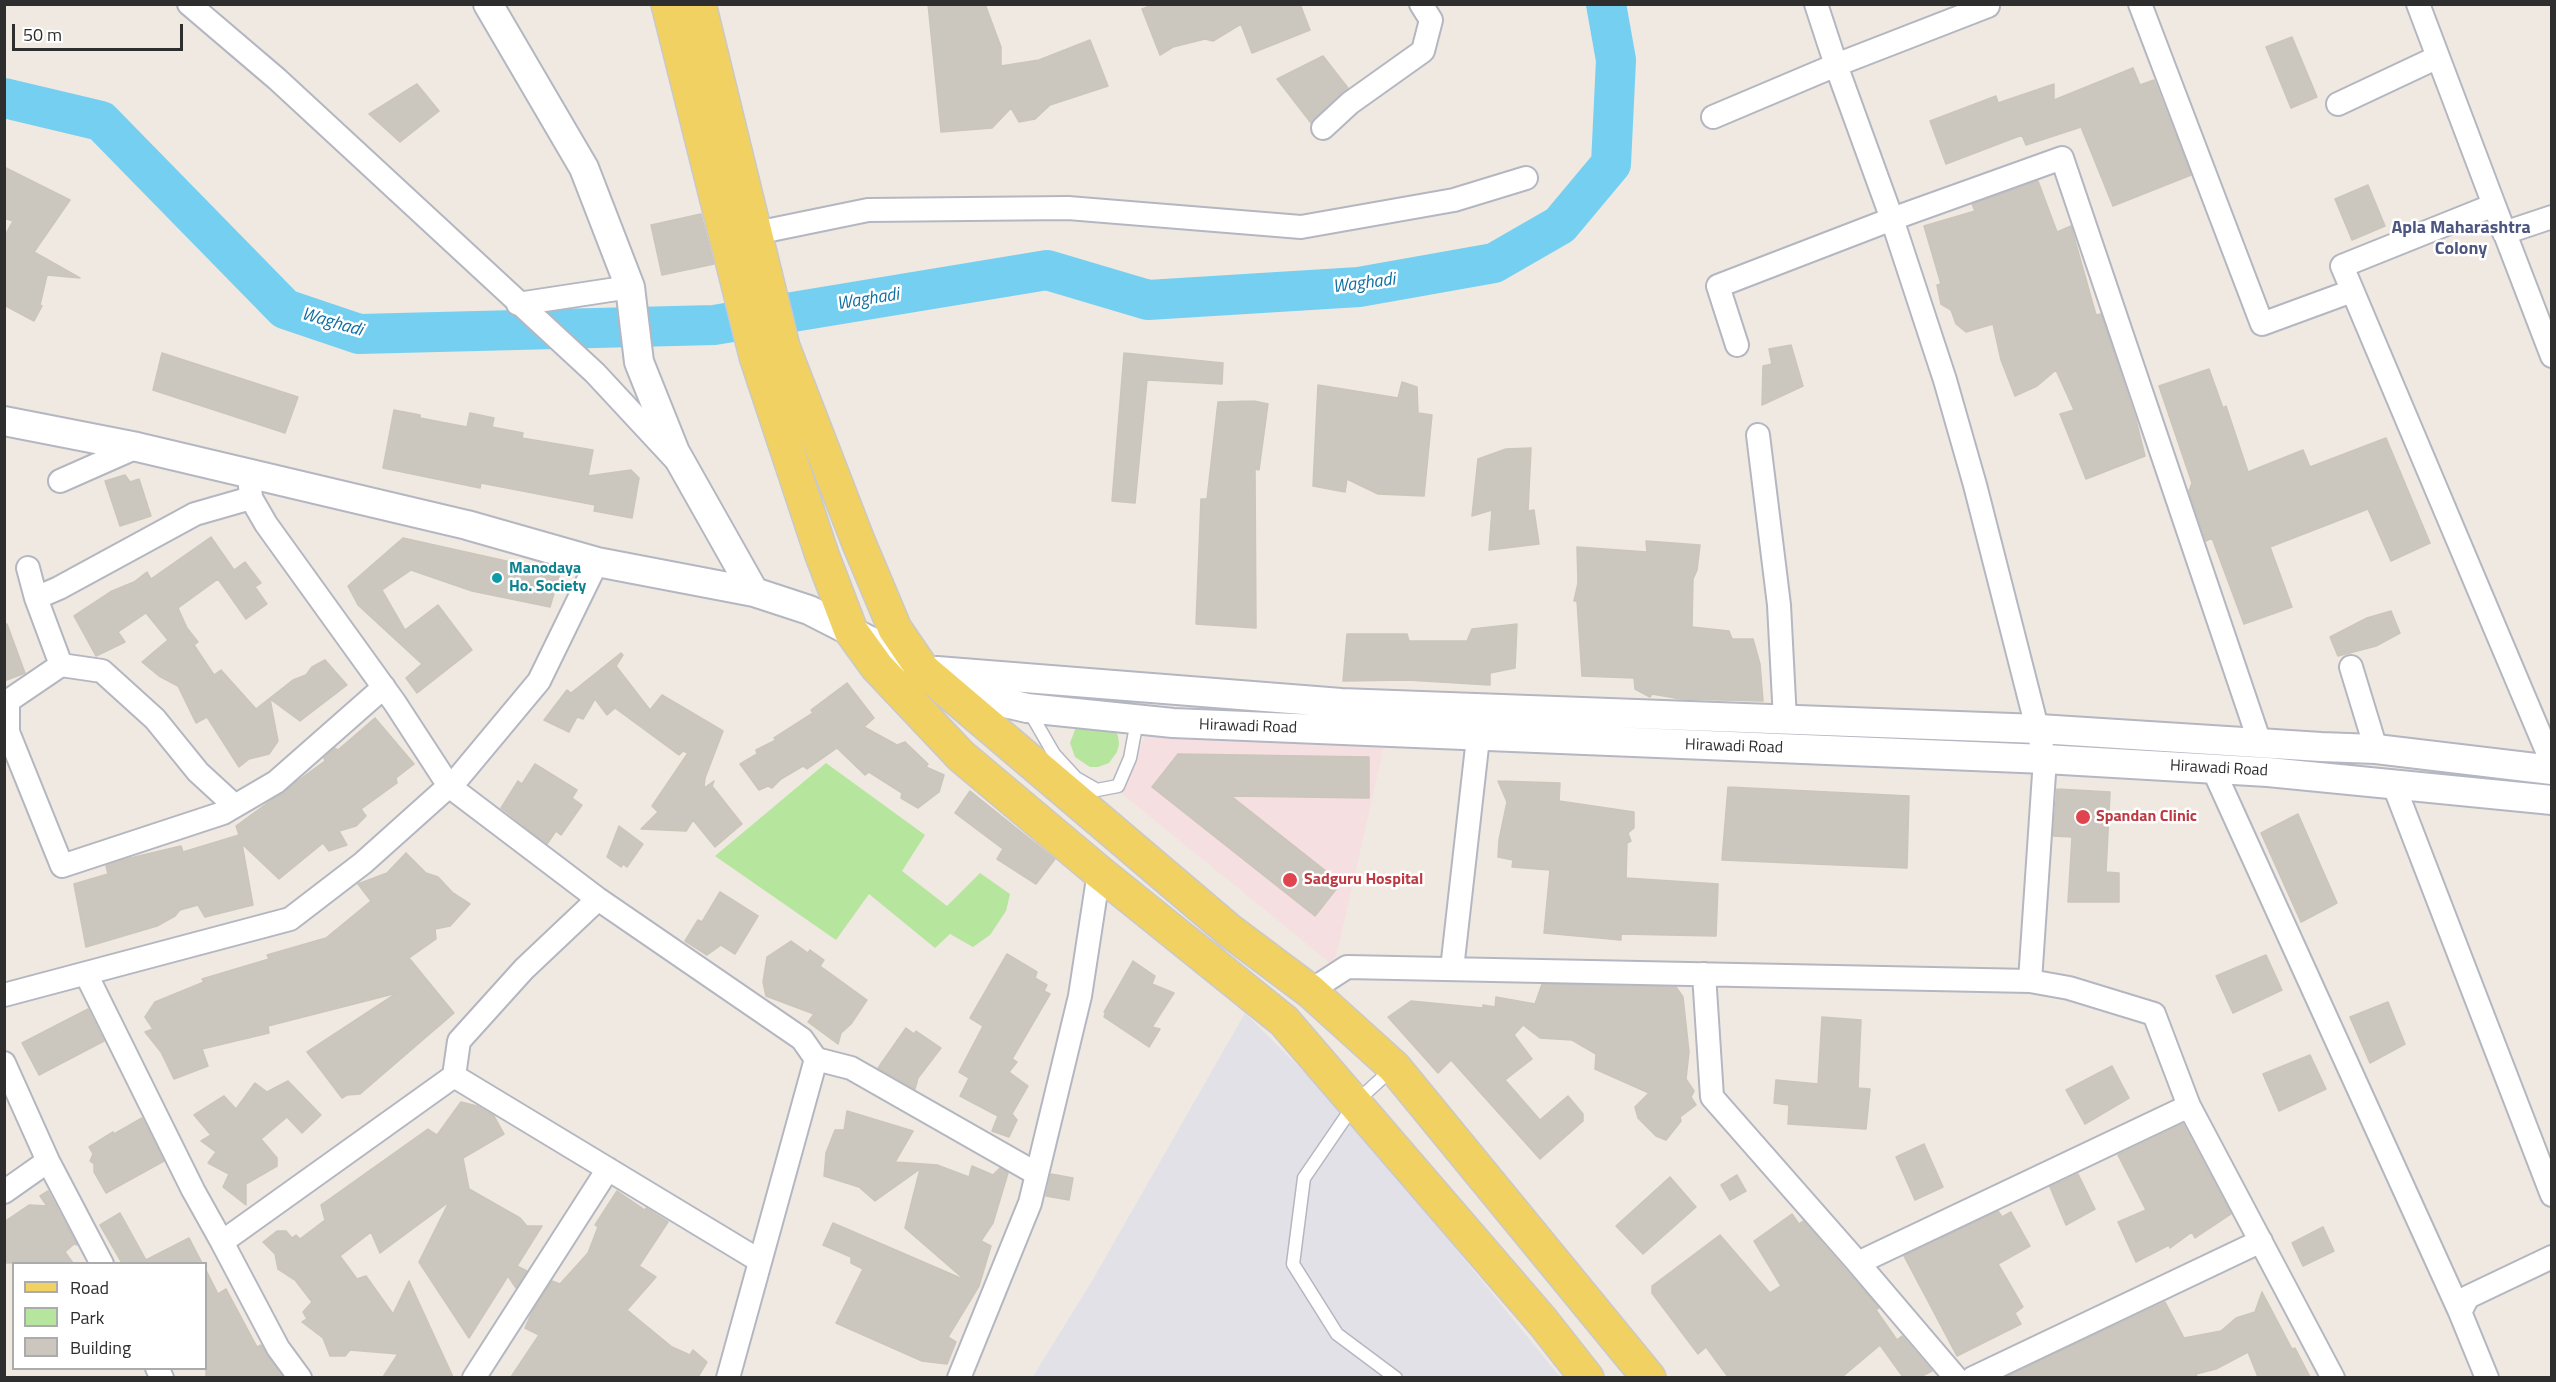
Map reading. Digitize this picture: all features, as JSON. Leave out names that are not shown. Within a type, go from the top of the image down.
[{"type":"main road","points":[[668,4],[750,250]]},
{"type":"main road","points":[[699,4],[769,352],[822,555],[851,631],[877,667],[961,756],[1099,872],[1284,1021],[1356,1102],[1587,1377]]},
{"type":"main road","points":[[769,352],[858,541],[895,629],[923,670],[1230,932],[1310,991],[1394,1067],[1649,1377]]},
{"type":"street","points":[[189,4],[277,79],[595,373],[686,471]]},
{"type":"street","points":[[488,4],[584,168],[630,287],[639,362],[675,452],[754,592]]},
{"type":"street","points":[[1323,128],[1350,103],[1423,51],[1431,20],[1421,4]]},
{"type":"street","points":[[1816,4],[1892,219],[1948,391],[2046,759],[2030,981]]},
{"type":"street","points":[[2140,4],[2262,324],[2352,291]]},
{"type":"street","points":[[2418,4],[2552,356]]},
{"type":"street","points":[[1713,117],[1836,65],[1988,6]]},
{"type":"street","points":[[2338,104],[2438,57]]},
{"type":"street","points":[[1737,345],[1718,286],[1892,219],[2061,158],[2260,743]]},
{"type":"street","points":[[750,250],[868,210],[1068,208],[1301,227],[1454,200],[1526,178]]},
{"type":"street","points":[[2494,205],[2342,266],[2552,763]]},
{"type":"street","points":[[2504,233],[2552,217]]},
{"type":"street","points":[[524,309],[630,287]]},
{"type":"street","name":"Hirawadi Road","points":[[4,421],[136,447],[250,486],[467,525],[597,562],[754,592],[809,610],[980,698],[1027,708],[1137,721],[1480,723],[2213,769],[2393,783],[2552,800]]},
{"type":"street","points":[[1758,435],[1779,605],[1785,720]]},
{"type":"street","points":[[60,481],[136,447]]},
{"type":"street","points":[[36,598],[59,588],[195,513],[250,486],[266,524],[384,687],[449,786],[598,899],[802,1039],[816,1059],[851,1068],[1037,1174]]},
{"type":"street","points":[[4,995],[290,919],[363,862],[459,777],[538,681],[597,562]]},
{"type":"street","points":[[28,568],[36,598],[61,665]]},
{"type":"street","points":[[235,806],[198,772],[154,719],[102,670],[61,665],[8,700],[6,733],[62,866],[223,813],[235,806],[276,782],[384,687]]},
{"type":"street","points":[[2351,667],[2376,748]]},
{"type":"street","points":[[923,670],[1341,704],[1480,723],[1785,720],[2039,729],[2376,748],[2552,770]]},
{"type":"street","points":[[1452,969],[1480,723]]},
{"type":"street","points":[[2213,769],[2460,1312],[2487,1377]]},
{"type":"street","points":[[2393,783],[2552,1195]]},
{"type":"street","points":[[959,1377],[1030,1203],[1080,996],[1099,872]]},
{"type":"street","points":[[222,1242],[454,1076],[459,1041],[524,969],[598,899]]},
{"type":"street","points":[[1310,991],[1347,967],[2030,981],[2069,988],[2154,1014],[2189,1106],[2333,1377]]},
{"type":"street","points":[[86,974],[193,1190],[278,1348],[300,1377]]},
{"type":"street","points":[[1704,974],[1712,1097],[1956,1377]]},
{"type":"street","points":[[728,1377],[816,1059]]},
{"type":"street","points":[[4,1063],[48,1161],[101,1262]]},
{"type":"street","points":[[454,1076],[760,1261]]},
{"type":"street","points":[[1858,1263],[2189,1106]]},
{"type":"street","points":[[4,1192],[48,1161]]},
{"type":"street","points":[[474,1377],[608,1169]]},
{"type":"street","points":[[1973,1377],[2261,1241]]},
{"type":"street","points":[[2460,1312],[2468,1297],[2552,1257]]},
{"type":"lane","points":[[1027,708],[1054,754],[1076,778],[1097,790],[1118,786],[1130,758],[1137,721]]},
{"type":"lane","points":[[1394,1067],[1356,1102],[1304,1178],[1293,1264],[1337,1334],[1396,1377]]},
{"type":"shaded area","name":"Sadguru Hospital","points":[[1146,734],[1386,737],[1334,966],[1121,793]]},
{"type":"shaded area","points":[[1245,1013],[1347,1115],[1560,1377],[1032,1378],[1092,1281]]},
{"type":"green space","points":[[1113,726],[1119,744],[1117,752],[1109,763],[1090,767],[1075,757],[1070,743],[1076,727]]},
{"type":"green space","points":[[826,763],[925,835],[902,871],[947,906],[980,873],[1010,894],[1006,911],[990,935],[973,947],[950,934],[935,948],[869,894],[836,940],[715,856]]},
{"type":"building","points":[[928,4],[985,4],[1001,47],[1001,66],[1039,60],[1090,40],[1108,86],[1050,105],[1035,119],[1019,122],[1011,108],[992,128],[941,132]]},
{"type":"building","points":[[1155,4],[1300,4],[1310,30],[1252,53],[1241,24],[1213,41],[1205,39],[1173,47],[1160,55],[1142,9]]},
{"type":"building","points":[[2292,37],[2317,97],[2291,108],[2266,47]]},
{"type":"building","points":[[1323,56],[1348,88],[1311,123],[1277,79]]},
{"type":"building","points":[[2133,68],[2140,85],[2154,80],[2191,175],[2113,206],[2081,127],[2026,145],[2022,135],[1946,164],[1930,121],[1996,96],[1998,103],[2054,84],[2054,100]]},
{"type":"building","points":[[417,84],[439,111],[400,142],[369,114]]},
{"type":"building","points":[[4,167],[70,200],[34,252],[80,278],[47,275],[40,305],[42,306],[34,321],[4,305],[4,237],[13,221],[4,218]]},
{"type":"building","points":[[2038,181],[2057,232],[2071,226],[2096,315],[2101,314],[2136,420],[2145,456],[2086,479],[2060,414],[2074,410],[2056,370],[2037,386],[2015,396],[2001,360],[1993,324],[1966,332],[1956,324],[1951,310],[1941,304],[1937,285],[1941,284],[1924,226],[1975,211],[1972,204]]},
{"type":"building","points":[[2368,185],[2385,226],[2352,240],[2335,199]]},
{"type":"building","points":[[701,214],[714,264],[662,275],[651,225]]},
{"type":"building","points":[[1791,345],[1803,386],[1762,405],[1763,366],[1772,364],[1769,349]]},
{"type":"building","points":[[162,353],[298,397],[285,433],[153,390]]},
{"type":"building","points":[[1124,353],[1223,363],[1222,384],[1147,380],[1135,503],[1112,501]]},
{"type":"building","points":[[2209,369],[2223,408],[2226,406],[2248,472],[2303,450],[2310,467],[2386,438],[2430,543],[2391,561],[2368,509],[2270,547],[2292,607],[2244,624],[2212,538],[2206,541],[2189,491],[2192,483],[2159,386]]},
{"type":"building","points":[[1402,382],[1417,387],[1418,413],[1432,415],[1424,496],[1378,494],[1347,479],[1345,492],[1313,486],[1318,385],[1398,398]]},
{"type":"building","points":[[1254,401],[1268,404],[1259,470],[1255,469],[1256,628],[1196,624],[1201,499],[1207,499],[1218,402]]},
{"type":"building","points":[[394,410],[420,415],[420,418],[467,427],[470,413],[494,418],[492,427],[523,433],[522,438],[593,450],[588,476],[631,470],[639,478],[632,518],[594,511],[595,505],[481,483],[480,488],[383,468]]},
{"type":"building","points":[[1531,448],[1528,511],[1534,510],[1539,544],[1489,550],[1492,510],[1472,516],[1478,459],[1506,449]]},
{"type":"building","points":[[125,475],[130,482],[139,479],[151,516],[120,526],[105,481]]},
{"type":"building","points":[[211,537],[234,570],[245,562],[261,583],[255,587],[267,604],[246,619],[218,579],[178,608],[187,628],[198,642],[194,645],[214,675],[221,670],[256,709],[293,680],[306,675],[312,667],[325,660],[347,685],[300,721],[270,699],[278,741],[269,754],[249,759],[239,767],[207,717],[196,723],[178,686],[159,676],[142,662],[168,640],[146,613],[118,632],[125,642],[96,656],[74,616],[112,591],[134,582],[147,572],[151,579]]},
{"type":"building","name":"Manodaya Ho. Society","points":[[403,538],[560,573],[550,607],[472,591],[411,570],[382,590],[405,630],[438,605],[472,650],[417,693],[406,678],[422,664],[358,605],[348,586]]},
{"type":"building","points":[[1646,541],[1700,545],[1697,570],[1693,579],[1692,627],[1729,631],[1732,639],[1753,639],[1760,664],[1763,701],[1681,699],[1652,694],[1650,697],[1635,689],[1634,678],[1582,676],[1577,601],[1574,601],[1578,583],[1577,547],[1647,552]]},
{"type":"building","points":[[2391,611],[2400,633],[2376,646],[2338,656],[2330,637],[2367,618]]},
{"type":"building","points":[[7,624],[25,673],[4,681],[4,625]]},
{"type":"building","points":[[1517,624],[1515,668],[1490,673],[1490,685],[1407,680],[1343,681],[1347,634],[1407,634],[1409,641],[1467,641],[1472,629]]},
{"type":"building","points":[[621,653],[623,655],[616,666],[650,710],[662,695],[723,731],[705,778],[704,788],[714,781],[712,786],[742,824],[715,847],[693,820],[686,831],[641,829],[658,812],[652,806],[688,753],[683,751],[679,755],[615,708],[607,715],[595,699],[583,719],[577,717],[569,732],[544,720],[567,690],[571,693]]},
{"type":"building","points":[[847,683],[874,718],[864,727],[897,745],[905,742],[928,764],[926,767],[944,775],[939,792],[918,808],[901,798],[902,793],[869,772],[865,775],[837,748],[807,769],[803,766],[781,779],[772,788],[768,786],[759,790],[740,764],[757,754],[756,750],[776,740],[774,738],[813,713],[811,710]]},
{"type":"building","points":[[375,718],[414,764],[396,778],[397,783],[361,809],[366,816],[356,826],[339,831],[347,845],[329,851],[323,843],[279,879],[242,844],[253,905],[205,917],[198,905],[180,910],[175,916],[157,926],[86,947],[74,884],[108,874],[106,866],[122,860],[181,846],[183,852],[239,835],[236,826],[325,761],[324,758],[335,748],[338,750]]},
{"type":"building","points":[[1178,754],[1369,757],[1369,798],[1231,796],[1341,883],[1315,916],[1152,787]]},
{"type":"building","points":[[535,764],[577,790],[572,798],[582,805],[561,835],[556,831],[547,844],[501,808],[518,781],[522,784]]},
{"type":"building","points":[[1498,781],[1560,783],[1559,801],[1634,812],[1634,828],[1628,833],[1631,841],[1627,843],[1626,878],[1718,884],[1716,936],[1621,934],[1621,940],[1544,933],[1550,870],[1512,867],[1513,860],[1498,857],[1507,802]]},
{"type":"building","points":[[1728,787],[1909,796],[1907,868],[1722,860]]},
{"type":"building","points":[[2057,789],[2110,792],[2106,872],[2119,873],[2119,902],[2068,902],[2072,837],[2053,836]]},
{"type":"building","points":[[970,791],[1055,859],[1036,884],[997,859],[1003,849],[955,813]]},
{"type":"building","points":[[2298,814],[2337,903],[2301,922],[2261,833]]},
{"type":"building","points":[[619,826],[643,844],[627,867],[623,864],[621,867],[607,857]]},
{"type":"building","points":[[406,853],[426,873],[438,877],[453,893],[470,904],[450,926],[435,929],[436,939],[409,958],[454,1013],[360,1094],[347,1095],[342,1098],[307,1052],[397,993],[268,1026],[269,1033],[202,1049],[208,1066],[174,1079],[161,1052],[145,1032],[153,1029],[145,1017],[155,1002],[204,982],[202,979],[269,959],[267,955],[326,938],[371,901],[358,884],[387,873]]},
{"type":"building","points":[[720,892],[758,916],[735,954],[721,945],[707,955],[685,941],[698,920],[702,922]]},
{"type":"building","points":[[791,941],[808,953],[810,950],[824,960],[820,966],[867,1000],[851,1024],[841,1033],[838,1044],[808,1022],[814,1014],[766,996],[763,982],[767,957]]},
{"type":"building","points":[[1007,954],[1037,972],[1035,978],[1047,985],[1044,991],[1050,994],[1012,1059],[1017,1062],[1009,1072],[1028,1086],[1012,1114],[1017,1120],[1009,1137],[992,1131],[998,1116],[960,1096],[969,1078],[959,1072],[983,1026],[970,1018]]},
{"type":"building","points":[[2266,955],[2282,990],[2233,1013],[2216,976]]},
{"type":"building","points":[[1133,961],[1155,976],[1152,984],[1174,993],[1152,1027],[1160,1029],[1149,1047],[1104,1017],[1105,1014],[1108,1015],[1104,1012]]},
{"type":"building","points":[[1542,984],[1676,987],[1683,997],[1689,1052],[1686,1079],[1694,1091],[1691,1097],[1696,1105],[1680,1117],[1681,1121],[1666,1140],[1656,1136],[1638,1118],[1635,1107],[1649,1093],[1595,1069],[1596,1054],[1572,1040],[1540,1038],[1523,1025],[1514,1035],[1532,1059],[1505,1080],[1540,1120],[1568,1096],[1583,1114],[1583,1121],[1540,1159],[1451,1060],[1438,1073],[1388,1017],[1411,1001],[1483,1008],[1483,1005],[1495,1007],[1496,997],[1535,1004]]},
{"type":"building","points":[[2388,1002],[2405,1044],[2370,1063],[2350,1017]]},
{"type":"building","points":[[88,1009],[104,1041],[39,1075],[22,1043]]},
{"type":"building","points":[[1822,1017],[1861,1020],[1858,1088],[1870,1089],[1866,1129],[1788,1124],[1789,1105],[1774,1103],[1776,1080],[1818,1084]]},
{"type":"building","points":[[906,1028],[914,1034],[916,1031],[941,1048],[918,1078],[915,1089],[878,1068]]},
{"type":"building","points":[[2310,1055],[2326,1089],[2279,1111],[2263,1074]]},
{"type":"building","points":[[2112,1066],[2129,1098],[2085,1124],[2066,1090]]},
{"type":"building","points":[[288,1081],[321,1115],[302,1133],[287,1117],[261,1139],[277,1158],[277,1166],[246,1184],[246,1205],[223,1187],[229,1174],[208,1163],[216,1152],[201,1141],[211,1135],[194,1115],[224,1096],[236,1109],[255,1083],[267,1092]]},
{"type":"building","points":[[461,1102],[477,1106],[494,1116],[504,1134],[463,1158],[469,1189],[520,1218],[527,1226],[542,1226],[517,1266],[527,1271],[516,1288],[508,1276],[469,1338],[419,1262],[449,1202],[380,1253],[371,1232],[340,1256],[357,1279],[366,1276],[393,1314],[409,1281],[453,1377],[383,1377],[398,1354],[350,1350],[345,1356],[330,1356],[323,1338],[302,1322],[307,1319],[303,1312],[312,1302],[295,1280],[278,1269],[275,1254],[263,1242],[277,1231],[286,1231],[292,1238],[296,1235],[300,1239],[325,1220],[321,1205],[428,1129],[437,1135]]},
{"type":"building","points":[[847,1111],[913,1131],[895,1162],[937,1165],[969,1177],[972,1166],[993,1175],[1000,1168],[1008,1173],[993,1223],[981,1241],[991,1246],[979,1286],[948,1337],[956,1342],[947,1364],[922,1361],[836,1323],[863,1269],[851,1263],[851,1257],[823,1245],[833,1223],[965,1280],[905,1228],[920,1169],[875,1201],[859,1187],[824,1176],[826,1153],[835,1130],[844,1130]]},
{"type":"building","points":[[142,1118],[164,1161],[106,1193],[94,1172],[94,1164],[90,1161],[93,1154],[89,1147]]},
{"type":"building","points":[[2183,1124],[2231,1214],[2195,1238],[2192,1232],[2170,1248],[2169,1245],[2136,1262],[2118,1222],[2146,1210],[2118,1155]]},
{"type":"building","points":[[1924,1144],[1943,1187],[1915,1200],[1896,1157]]},
{"type":"building","points":[[1051,1174],[1073,1178],[1069,1200],[1046,1196]]},
{"type":"building","points":[[2078,1174],[2095,1209],[2066,1225],[2050,1187]]},
{"type":"building","points":[[1737,1175],[1746,1191],[1730,1200],[1721,1185]]},
{"type":"building","points":[[1670,1177],[1696,1207],[1643,1254],[1616,1226]]},
{"type":"building","points":[[48,1191],[77,1245],[74,1244],[65,1252],[72,1262],[4,1263],[4,1222],[29,1205],[47,1206],[40,1196]]},
{"type":"building","points":[[617,1191],[668,1222],[639,1266],[656,1277],[627,1310],[672,1347],[690,1355],[693,1350],[707,1362],[698,1377],[511,1377],[539,1335],[525,1328],[532,1312],[552,1281],[560,1284],[588,1253],[598,1227],[595,1225]]},
{"type":"building","points":[[1998,1211],[2002,1217],[2011,1212],[2030,1246],[1998,1264],[2023,1307],[2015,1313],[2021,1324],[1957,1356],[1904,1256]]},
{"type":"building","points":[[120,1213],[146,1260],[189,1238],[201,1262],[121,1262],[100,1225]]},
{"type":"building","points":[[1792,1214],[1799,1224],[1803,1221],[1879,1308],[1876,1310],[1897,1340],[1902,1336],[1932,1371],[1920,1377],[1903,1377],[1880,1345],[1842,1377],[1728,1377],[1706,1347],[1698,1354],[1652,1293],[1652,1286],[1720,1235],[1770,1293],[1781,1286],[1754,1241]]},
{"type":"building","points":[[2323,1227],[2334,1251],[2303,1266],[2292,1243]]},
{"type":"building","points":[[207,1272],[218,1294],[226,1289],[257,1347],[261,1345],[283,1377],[206,1377]]},
{"type":"building","points":[[2262,1292],[2292,1349],[2295,1348],[2310,1377],[2258,1377],[2248,1352],[2216,1369],[2196,1374],[2197,1377],[2005,1377],[2165,1302],[2184,1338],[2221,1331],[2236,1318],[2255,1312]]},
{"type":"waterway","name":"Waghadi","points":[[4,98],[101,121],[285,309],[359,334],[714,325],[1047,270],[1148,300],[1359,287],[1494,263],[1560,225],[1611,164],[1616,60],[1606,4]]},
{"type":"place","name":"Manodaya Ho. Society","points":[[497,578]]},
{"type":"place","name":"Spandan Clinic","points":[[2083,817]]},
{"type":"place","name":"Sadguru Hospital","points":[[1290,880]]},
{"type":"district","name":"Apla Maharashtra Colony","points":[[2461,239]]}]
